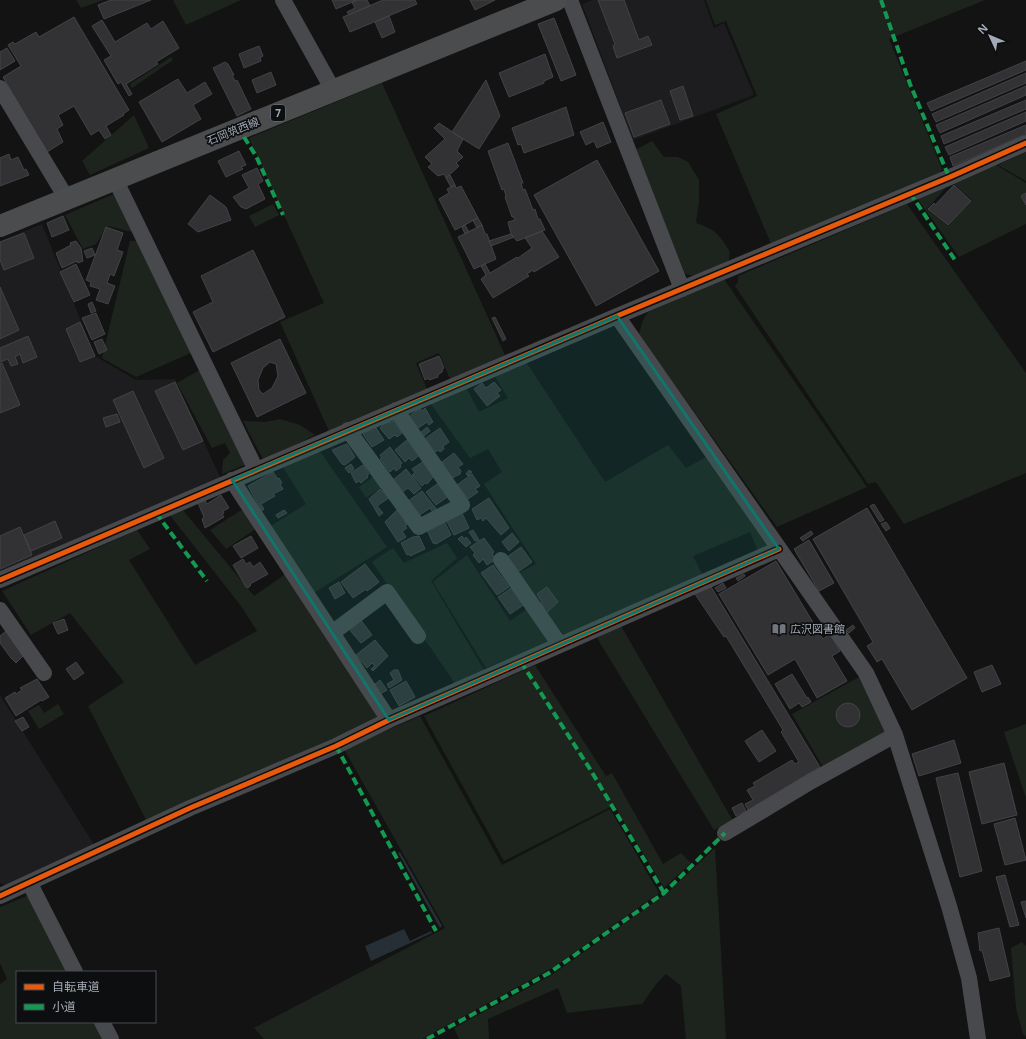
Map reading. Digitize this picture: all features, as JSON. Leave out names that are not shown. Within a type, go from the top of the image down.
[{"type":"main road","name":"石岡筑西線","points":[[0,226],[556,0]]},
{"type":"street","points":[[283,0],[333,90]]},
{"type":"street","points":[[570,0],[682,289]]},
{"type":"street","points":[[0,88],[67,199]]},
{"type":"street","points":[[0,580],[348,430],[950,177],[1026,143]]},
{"type":"street","points":[[115,179],[256,470]]},
{"type":"street","points":[[617,316],[866,673],[895,735],[949,906],[969,978],[978,1039]]},
{"type":"street","points":[[348,430],[419,527],[462,505],[396,410]]},
{"type":"street","points":[[232,480],[389,720]]},
{"type":"street","points":[[0,896],[30,884],[190,808],[336,746],[389,720],[779,549]]},
{"type":"street","points":[[502,560],[560,645]]},
{"type":"street","points":[[332,633],[387,592],[418,636]]},
{"type":"street","points":[[0,610],[44,673]]},
{"type":"street","points":[[724,833],[810,782],[895,735]]},
{"type":"street","points":[[30,884],[74,971]]},
{"type":"street","points":[[103,1023],[111,1039]]},
{"type":"highlighted area","points":[[617,316],[779,549],[389,720],[232,480]]},
{"type":"shaded area","points":[[76,0],[103,0],[81,8]]},
{"type":"shaded area","points":[[173,0],[241,0],[186,25]]},
{"type":"shaded area","points":[[592,0],[704,0],[714,28],[724,23],[754,95],[633,140],[582,4]]},
{"type":"shaded area","points":[[706,0],[985,0],[889,39],[942,169],[939,174],[772,246],[716,114],[757,96],[726,21],[715,25]]},
{"type":"shaded area","points":[[171,57],[173,60],[132,88],[130,84]]},
{"type":"shaded area","points":[[382,83],[505,355],[450,379],[439,353],[416,363],[427,389],[329,431],[280,322],[324,303],[249,138]]},
{"type":"shaded area","points":[[134,115],[149,148],[90,175],[82,161]]},
{"type":"shaded area","points":[[652,141],[664,157],[678,157],[688,162],[699,180],[699,201],[696,223],[712,230],[723,241],[730,252],[728,265],[694,276],[685,274],[635,150]]},
{"type":"shaded area","points":[[1026,152],[1026,181],[998,165]]},
{"type":"shaded area","points":[[993,163],[1026,183],[1026,224],[959,257],[917,198],[948,185],[927,209],[948,226],[972,200],[952,182]]},
{"type":"shaded area","points":[[116,193],[136,233],[108,226],[96,244],[83,249],[65,215]]},
{"type":"shaded area","points":[[273,204],[279,215],[255,227],[249,216]]},
{"type":"shaded area","points":[[907,204],[1026,373],[1026,473],[904,524],[876,482],[868,484],[735,286],[738,282],[738,276]]},
{"type":"shaded area","points":[[42,224],[95,356],[136,380],[175,379],[221,479],[0,575],[0,241]]},
{"type":"shaded area","points":[[130,241],[139,241],[191,353],[136,377],[102,358]]},
{"type":"shaded area","points":[[724,279],[867,487],[777,527],[639,335],[642,322],[648,312]]},
{"type":"shaded area","points":[[526,362],[605,482],[668,445],[686,468],[708,456],[772,545],[758,551],[750,532],[693,556],[703,576],[562,637],[517,574],[536,564],[484,484],[502,472],[488,449],[470,458],[430,403],[466,387],[479,412],[508,398],[495,377]]},
{"type":"shaded area","points":[[201,369],[247,464],[222,474],[223,460],[230,453],[225,443],[212,448],[177,383]]},
{"type":"shaded area","points":[[280,419],[300,425],[315,435],[264,461],[243,421],[265,422]]},
{"type":"shaded area","points":[[319,450],[387,547],[312,594],[269,527],[306,504],[283,467]]},
{"type":"shaded area","points":[[374,476],[382,487],[366,498],[359,487]]},
{"type":"shaded area","points":[[182,509],[254,596],[287,573],[382,718],[146,820],[88,706],[124,682],[70,613],[31,635],[2,591],[137,530],[150,549],[129,560],[195,665],[257,631],[241,606],[169,514]]},
{"type":"shaded area","points":[[243,509],[257,528],[226,549],[210,530]]},
{"type":"shaded area","points":[[447,543],[457,558],[431,581],[484,670],[456,685],[372,562],[393,548],[404,563]]},
{"type":"shaded area","points":[[467,555],[510,621],[527,609],[552,641],[486,668],[433,582]]},
{"type":"shaded area","points":[[620,624],[733,821],[714,830],[597,638]]},
{"type":"shaded area","points":[[535,665],[606,776],[612,773],[663,864],[681,853],[691,863],[664,888],[614,805],[504,861],[424,716]]},
{"type":"shaded area","points":[[859,677],[888,733],[823,767],[792,714]]},
{"type":"shaded area","points":[[0,695],[95,846],[7,886],[0,883]]},
{"type":"shaded area","points":[[58,704],[64,714],[39,729],[28,711],[39,705],[44,713]]},
{"type":"shaded area","points":[[420,716],[502,865],[610,809],[659,893],[554,967],[422,1039],[264,1039],[254,1028],[445,928],[344,749]]},
{"type":"shaded area","points":[[1026,724],[1026,798],[1004,732]]},
{"type":"shaded area","points":[[715,848],[726,1039],[686,1039],[681,986],[666,974],[657,983],[642,1004],[567,1013],[558,988],[488,1019],[489,1039],[459,1039],[454,1028],[550,976],[666,894]]},
{"type":"shaded area","points":[[400,852],[442,926],[440,928],[398,853]]},
{"type":"shaded area","points":[[29,895],[69,971],[16,971],[16,1023],[97,1023],[106,1039],[0,1039],[0,984],[7,979],[0,963],[0,907]]},
{"type":"shaded area","points":[[404,929],[410,941],[431,931],[432,933],[371,961],[365,946]]},
{"type":"shaded area","points":[[1022,942],[1026,946],[1026,1036],[1023,1034],[1016,1008],[1011,948]]},
{"type":"building","points":[[111,0],[151,0],[104,19],[98,5]]},
{"type":"building","points":[[332,0],[357,0],[336,9]]},
{"type":"building","points":[[357,0],[367,0],[370,6],[349,15],[347,12],[355,8],[352,2]]},
{"type":"building","points":[[383,0],[415,0],[417,4],[350,32],[343,17]]},
{"type":"building","points":[[470,0],[495,0],[475,10]]},
{"type":"building","points":[[598,0],[624,0],[639,40],[648,36],[652,45],[617,58],[613,46],[615,44]]},
{"type":"building","points":[[389,16],[395,32],[382,38],[375,22]]},
{"type":"building","points":[[74,17],[129,110],[123,114],[124,115],[106,126],[111,135],[105,139],[99,130],[91,135],[74,106],[58,115],[63,125],[57,129],[63,142],[47,152],[3,77],[21,66],[8,45],[13,42],[15,44],[36,32],[39,37]]},
{"type":"building","points":[[554,18],[576,75],[561,81],[538,24]]},
{"type":"building","points":[[102,20],[115,42],[147,23],[151,29],[163,21],[179,48],[156,62],[158,64],[126,84],[132,94],[129,96],[121,82],[118,84],[104,60],[111,56],[92,26]]},
{"type":"building","points":[[259,46],[263,56],[260,58],[261,61],[244,68],[239,54]]},
{"type":"building","points":[[7,48],[15,61],[0,70],[0,52]]},
{"type":"building","points":[[545,54],[553,77],[544,81],[544,83],[509,97],[499,73]]},
{"type":"building","points":[[1026,61],[1026,70],[931,111],[927,103]]},
{"type":"building","points":[[225,62],[228,64],[234,75],[232,75],[235,81],[237,80],[251,109],[237,116],[213,68]]},
{"type":"building","points":[[271,72],[276,85],[257,93],[252,80]]},
{"type":"building","points":[[1026,73],[1026,83],[936,122],[932,114]]},
{"type":"building","points":[[178,79],[187,93],[205,82],[212,94],[193,105],[201,119],[162,142],[139,102]]},
{"type":"building","points":[[486,80],[500,116],[479,149],[452,132]]},
{"type":"building","points":[[683,86],[693,116],[680,120],[670,91]]},
{"type":"building","points":[[1026,86],[1026,95],[940,133],[936,125]]},
{"type":"building","points":[[661,100],[670,124],[634,137],[625,113]]},
{"type":"building","points":[[1026,100],[1026,109],[944,144],[941,136]]},
{"type":"building","points":[[566,107],[574,135],[524,153],[521,144],[518,145],[512,128]]},
{"type":"building","points":[[1026,112],[1026,121],[949,155],[945,147]]},
{"type":"building","points":[[603,122],[611,142],[597,148],[594,141],[586,145],[580,132]]},
{"type":"building","points":[[439,123],[463,139],[457,151],[463,157],[456,163],[459,166],[446,178],[444,174],[438,176],[428,167],[432,164],[425,157],[445,139],[434,128]]},
{"type":"building","points":[[1026,125],[1026,134],[953,166],[950,157]]},
{"type":"building","points":[[508,143],[523,183],[521,183],[523,190],[525,189],[533,210],[535,209],[538,219],[540,219],[545,230],[517,241],[511,234],[508,222],[515,220],[514,217],[512,217],[505,197],[504,189],[502,190],[488,151]]},
{"type":"building","points":[[239,151],[246,165],[241,167],[243,169],[226,177],[218,161]]},
{"type":"building","points":[[9,154],[11,160],[18,157],[24,170],[26,169],[29,175],[0,186],[0,158]]},
{"type":"building","points":[[597,160],[659,271],[596,306],[534,195]]},
{"type":"building","points":[[257,168],[263,181],[258,184],[265,199],[246,209],[241,207],[233,197],[249,188],[242,175]]},
{"type":"building","points":[[450,175],[455,185],[451,187],[446,178]]},
{"type":"building","points":[[455,185],[456,188],[461,186],[478,218],[455,230],[439,199],[449,193],[447,189]]},
{"type":"building","points":[[954,185],[971,201],[948,225],[928,209],[934,203],[935,205]]},
{"type":"building","points":[[1026,193],[1026,205],[1021,196]]},
{"type":"building","points":[[210,195],[226,207],[231,220],[198,232],[188,224]]},
{"type":"building","points":[[63,216],[69,230],[52,237],[47,223]]},
{"type":"building","points":[[478,218],[482,225],[477,228],[473,220]]},
{"type":"building","points":[[465,225],[469,232],[465,234],[462,227]]},
{"type":"building","points":[[482,225],[496,259],[474,269],[458,237]]},
{"type":"building","points":[[106,227],[123,233],[117,250],[123,252],[114,276],[110,274],[107,283],[115,286],[108,304],[96,300],[100,289],[90,286],[91,282],[86,280]]},
{"type":"building","points":[[542,231],[559,257],[534,272],[533,270],[527,274],[529,276],[493,298],[481,279],[486,275],[481,266],[485,264],[490,273],[517,257],[518,258],[532,248],[525,238]]},
{"type":"building","points":[[24,233],[34,258],[4,270],[0,260],[0,242]]},
{"type":"building","points":[[511,234],[514,237],[491,246],[489,241]]},
{"type":"building","points":[[76,241],[81,248],[83,261],[78,263],[77,261],[62,268],[56,253],[71,245],[70,243]]},
{"type":"building","points":[[92,248],[95,255],[87,258],[84,251]]},
{"type":"building","points":[[253,250],[285,317],[213,352],[193,312],[213,302],[201,276]]},
{"type":"building","points":[[76,264],[90,295],[74,302],[60,272]]},
{"type":"building","points":[[0,287],[19,330],[0,339]]},
{"type":"building","points":[[92,302],[96,311],[91,313],[88,304]]},
{"type":"building","points":[[96,313],[105,334],[92,340],[82,318]]},
{"type":"building","points":[[495,317],[506,339],[503,341],[492,318]]},
{"type":"building","points":[[80,322],[95,356],[80,362],[66,329]]},
{"type":"building","points":[[28,336],[37,357],[23,363],[20,354],[15,357],[18,364],[11,366],[8,359],[0,362],[0,348]]},
{"type":"building","points":[[102,339],[107,350],[99,354],[94,342]]},
{"type":"building","points":[[280,339],[306,393],[257,417],[231,363]],"holes":[[[270,362],[276,364],[278,376],[272,388],[263,394],[259,390],[258,380],[263,368]]]},
{"type":"building","points":[[439,356],[444,368],[442,369],[443,371],[438,375],[438,377],[429,380],[428,378],[425,380],[419,364]]},
{"type":"building","points":[[2,363],[20,405],[0,413],[0,364]]},
{"type":"building","points":[[175,382],[203,441],[183,450],[155,391]]},
{"type":"building","points":[[494,382],[501,390],[497,393],[500,396],[487,406],[474,389],[482,383],[486,388]]},
{"type":"building","points":[[133,391],[164,458],[144,468],[113,400]]},
{"type":"building","points":[[420,408],[422,411],[425,408],[433,422],[429,425],[427,422],[417,429],[408,417]]},
{"type":"building","points":[[117,414],[120,422],[106,427],[103,418]]},
{"type":"building","points":[[388,421],[390,423],[393,421],[402,433],[397,437],[395,435],[389,439],[380,428]]},
{"type":"building","points":[[427,427],[430,431],[423,437],[420,433]]},
{"type":"building","points":[[376,428],[384,440],[372,447],[363,434],[370,429],[372,431]]},
{"type":"building","points":[[440,428],[449,442],[443,446],[444,449],[440,452],[439,450],[434,452],[426,438]]},
{"type":"building","points":[[408,439],[421,454],[412,461],[409,458],[405,462],[395,450]]},
{"type":"building","points":[[347,444],[355,457],[345,465],[342,464],[332,450]]},
{"type":"building","points":[[390,447],[402,463],[400,465],[401,467],[396,471],[394,468],[390,472],[380,459],[382,458],[380,455]]},
{"type":"building","points":[[454,453],[463,464],[458,467],[461,471],[460,474],[452,478],[442,465],[444,464],[442,462]]},
{"type":"building","points":[[424,461],[434,476],[427,484],[425,483],[422,486],[412,475],[415,473],[412,469]]},
{"type":"building","points":[[351,464],[354,469],[349,473],[345,468]]},
{"type":"building","points":[[363,465],[369,474],[367,475],[368,477],[361,483],[359,481],[356,483],[351,473]]},
{"type":"building","points":[[406,469],[421,488],[414,494],[408,488],[401,493],[392,481]]},
{"type":"building","points":[[469,470],[472,472],[468,476],[466,474]]},
{"type":"building","points":[[273,472],[282,483],[280,484],[283,489],[273,494],[275,496],[261,504],[264,509],[262,511],[248,486]]},
{"type":"building","points":[[472,474],[480,486],[475,489],[478,492],[468,499],[457,485]]},
{"type":"building","points":[[440,482],[450,495],[436,505],[426,492]]},
{"type":"building","points":[[380,489],[382,492],[385,490],[390,497],[377,506],[383,513],[379,516],[369,499]]},
{"type":"building","points":[[422,491],[438,511],[434,514],[430,508],[418,516],[407,502]]},
{"type":"building","points":[[221,495],[229,508],[223,511],[224,513],[222,514],[224,517],[205,528],[202,519],[204,517],[198,503],[204,499],[207,504]]},
{"type":"building","points":[[489,498],[509,528],[501,535],[486,518],[483,521],[481,518],[477,520],[472,509]]},
{"type":"building","points":[[874,504],[884,520],[880,522],[870,506]]},
{"type":"building","points":[[867,508],[967,678],[912,710],[882,659],[877,662],[867,646],[873,642],[813,539]]},
{"type":"building","points":[[284,510],[287,513],[278,518],[276,515]]},
{"type":"building","points":[[397,510],[406,518],[404,520],[407,525],[405,526],[407,528],[402,531],[406,537],[398,542],[385,522]]},
{"type":"building","points":[[462,513],[469,528],[454,535],[446,520]]},
{"type":"building","points":[[55,521],[62,538],[31,551],[24,535]]},
{"type":"building","points":[[444,521],[451,535],[436,544],[433,543],[427,530]]},
{"type":"building","points":[[886,522],[890,528],[886,531],[881,524]]},
{"type":"building","points":[[20,527],[32,555],[0,569],[0,536]]},
{"type":"building","points":[[473,530],[479,540],[475,541],[469,532]]},
{"type":"building","points":[[811,531],[813,534],[803,541],[800,538]]},
{"type":"building","points":[[512,533],[519,542],[509,551],[502,542]]},
{"type":"building","points":[[251,536],[258,548],[241,558],[233,546]]},
{"type":"building","points":[[419,536],[425,549],[410,556],[409,554],[407,555],[401,543],[413,537]]},
{"type":"building","points":[[462,536],[464,539],[466,537],[471,543],[466,547],[458,539]]},
{"type":"building","points":[[484,538],[494,552],[492,554],[496,559],[487,565],[483,559],[479,563],[473,555],[475,553],[470,547]]},
{"type":"building","points":[[809,540],[834,583],[819,591],[794,549]]},
{"type":"building","points":[[521,547],[532,562],[518,572],[507,557]]},
{"type":"building","points":[[243,559],[246,564],[250,562],[253,567],[260,562],[268,574],[250,584],[251,585],[248,588],[233,565]]},
{"type":"building","name":"広沢図書館","points":[[776,561],[823,639],[830,634],[840,651],[832,656],[847,681],[817,698],[795,659],[768,675],[719,594]]},
{"type":"building","points":[[365,564],[379,582],[367,591],[366,589],[353,598],[341,582]]},
{"type":"building","points":[[493,565],[509,587],[497,595],[481,573]]},
{"type":"building","points":[[744,574],[745,576],[738,581],[736,578]]},
{"type":"building","points":[[339,582],[345,593],[335,599],[329,588]]},
{"type":"building","points":[[723,583],[726,588],[718,592],[715,588]]},
{"type":"building","points":[[710,585],[820,767],[748,810],[745,804],[753,800],[747,790],[755,786],[753,783],[792,760],[795,764],[799,762],[781,732],[783,730],[726,636],[724,637],[695,594]]},
{"type":"building","points":[[513,587],[525,604],[510,614],[498,597]]},
{"type":"building","points":[[547,587],[558,602],[546,613],[537,594]]},
{"type":"building","points":[[64,619],[68,630],[58,634],[53,623]]},
{"type":"building","points":[[360,619],[372,635],[361,643],[348,628]]},
{"type":"building","points":[[853,625],[855,628],[849,633],[846,630]]},
{"type":"building","points":[[6,631],[24,655],[16,663],[0,643],[0,636]]},
{"type":"building","points":[[375,640],[388,656],[373,671],[371,669],[375,666],[372,663],[367,668],[356,655]]},
{"type":"building","points":[[76,662],[84,673],[74,680],[66,669]]},
{"type":"building","points":[[992,665],[1001,684],[982,692],[974,672]]},
{"type":"building","points":[[394,670],[398,670],[402,680],[389,688],[387,684],[394,680],[390,673]]},
{"type":"building","points":[[792,674],[811,702],[802,707],[799,703],[790,709],[775,684]]},
{"type":"building","points":[[37,679],[49,697],[42,701],[41,700],[16,716],[5,698],[15,692],[16,694],[22,690],[20,688]]},
{"type":"building","points":[[380,680],[387,690],[380,694],[374,685]]},
{"type":"building","points":[[406,681],[415,697],[399,706],[390,690]]},
{"type":"building","points":[[848,703],[856,707],[860,715],[856,723],[848,727],[840,723],[836,715],[840,707]]},
{"type":"building","points":[[23,717],[29,727],[22,731],[15,721]]},
{"type":"building","points":[[762,730],[776,751],[759,762],[745,741]]},
{"type":"building","points":[[954,740],[961,763],[919,776],[912,754]]},
{"type":"building","points":[[1004,763],[1017,815],[982,824],[969,772]]},
{"type":"building","points":[[958,773],[982,871],[960,877],[936,778]]},
{"type":"building","points":[[742,803],[746,811],[736,816],[732,808]]},
{"type":"building","points":[[1015,818],[1026,860],[1005,865],[994,824]]},
{"type":"building","points":[[1005,875],[1019,925],[1010,927],[996,877]]},
{"type":"building","points":[[1026,901],[1026,918],[1021,902]]},
{"type":"building","points":[[999,928],[1010,976],[990,981],[982,950],[980,951],[978,933]]},
{"type":"marked path","points":[[881,0],[910,84],[949,177]]},
{"type":"marked path","points":[[244,137],[256,156],[283,215]]},
{"type":"marked path","points":[[910,193],[955,260]]},
{"type":"marked path","points":[[156,513],[207,581]]},
{"type":"marked path","points":[[521,662],[590,769],[664,893]]},
{"type":"marked path","points":[[336,746],[436,931]]},
{"type":"marked path","points":[[427,1039],[549,973],[664,893],[725,833]]},
{"type":"cycle path","points":[[0,580],[617,316],[950,177],[1026,143]]},
{"type":"cycle path","points":[[0,896],[190,808],[336,746],[389,720],[779,549]]},
{"type":"place","name":"広沢図書館","points":[[779,629]]}]
